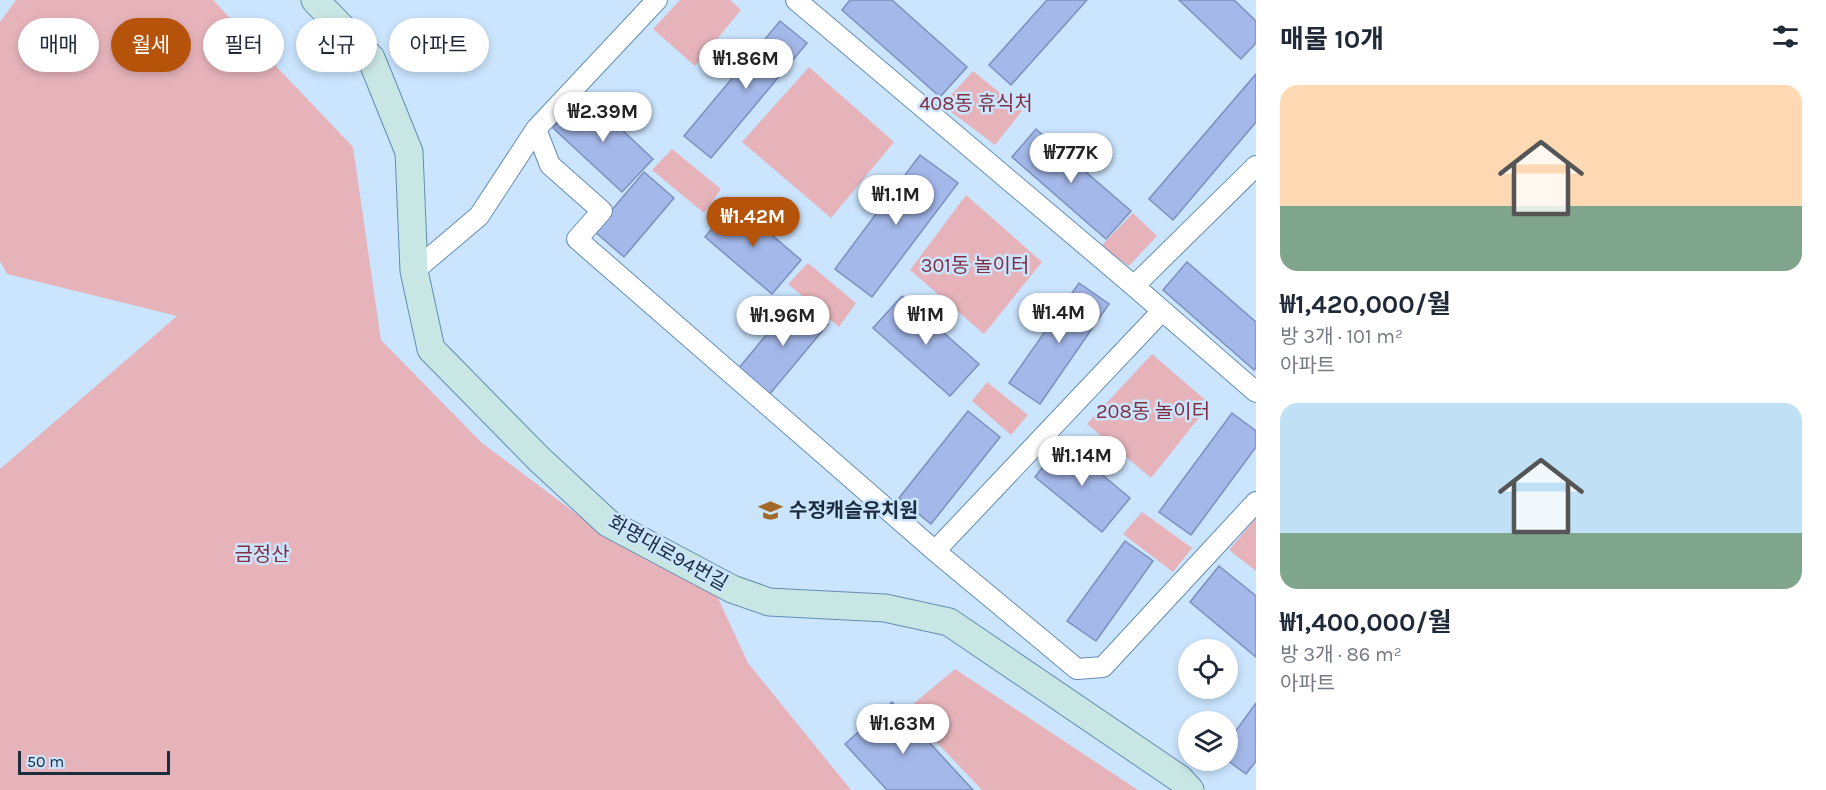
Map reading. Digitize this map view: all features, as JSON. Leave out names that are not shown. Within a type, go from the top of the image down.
[{"type":"street","name":"화명대로94번길","points":[[315,0],[371,58],[409,152],[414,271],[431,348],[539,459],[608,523],[732,589],[769,602],[885,608],[949,622],[1180,779],[1190,790]]},
{"type":"street","points":[[414,271],[479,216],[536,129],[657,0]]},
{"type":"street","points":[[796,0],[820,7],[1256,392]]},
{"type":"street","points":[[536,129],[550,165],[602,212],[577,239],[935,551],[1077,669],[1103,667],[1256,502]]},
{"type":"street","points":[[1134,286],[1256,166]]},
{"type":"street","points":[[935,551],[1162,311]]},
{"type":"green space","name":"금정산","points":[[16,0],[213,0],[230,18],[203,18],[203,72],[282,72],[353,147],[381,340],[482,443],[598,530],[717,596],[748,663],[851,790],[0,790],[0,469],[177,316],[7,274],[0,261],[0,22]]},
{"type":"green space","points":[[680,0],[730,0],[741,10],[695,66],[653,29]]},
{"type":"green space","points":[[809,67],[894,142],[831,218],[742,142]]},
{"type":"green space","name":"408동 휴식처","points":[[973,71],[1022,111],[995,145],[942,105]]},
{"type":"green space","points":[[672,149],[721,189],[704,213],[652,170]]},
{"type":"green space","name":"301동 놀이터","points":[[966,195],[1042,262],[984,334],[910,270]]},
{"type":"green space","points":[[1133,213],[1157,236],[1129,266],[1101,246]]},
{"type":"green space","points":[[808,263],[856,303],[839,327],[788,284]]},
{"type":"green space","name":"208동 놀이터","points":[[1152,354],[1210,404],[1151,478],[1087,424]]},
{"type":"green space","points":[[987,382],[1028,415],[1011,435],[972,401]]},
{"type":"green space","points":[[1142,512],[1192,548],[1173,572],[1123,534]]},
{"type":"green space","points":[[1256,518],[1256,571],[1229,550]]},
{"type":"green space","points":[[955,669],[1138,790],[982,790],[906,710]]},
{"type":"building","points":[[850,0],[892,0],[967,67],[940,97],[842,10]]},
{"type":"building","points":[[1047,0],[1087,0],[1011,85],[989,65]]},
{"type":"building","points":[[1179,0],[1234,0],[1256,21],[1256,43],[1241,59]]},
{"type":"building","points":[[780,21],[807,43],[711,158],[684,136]]},
{"type":"building","points":[[1256,74],[1256,122],[1173,220],[1149,199]]},
{"type":"building","points":[[584,94],[653,159],[622,192],[553,128]]},
{"type":"building","points":[[1036,129],[1131,211],[1106,239],[1012,157]]},
{"type":"building","points":[[920,155],[958,183],[872,297],[835,269]]},
{"type":"building","points":[[644,172],[674,198],[624,257],[594,231]]},
{"type":"building","points":[[734,203],[801,260],[772,294],[705,237]]},
{"type":"building","points":[[1187,262],[1256,322],[1256,368],[1254,370],[1163,290]]},
{"type":"building","points":[[1079,283],[1109,304],[1040,404],[1009,383]]},
{"type":"building","points":[[902,296],[979,364],[950,396],[873,328]]},
{"type":"building","points":[[797,298],[828,324],[769,395],[738,369]]},
{"type":"building","points":[[968,411],[1000,437],[931,524],[899,498]]},
{"type":"building","points":[[1232,413],[1256,431],[1256,447],[1191,535],[1159,512]]},
{"type":"building","points":[[1063,442],[1130,498],[1102,532],[1035,477]]},
{"type":"building","points":[[1125,541],[1153,561],[1096,641],[1067,621]]},
{"type":"building","points":[[1219,566],[1256,596],[1256,657],[1238,642],[1238,639],[1234,639],[1190,602]]},
{"type":"building","points":[[892,702],[973,790],[887,790],[845,744]]},
{"type":"building","points":[[1256,703],[1256,761],[1246,774],[1238,768],[1238,728]]},
{"type":"place","name":"수정캐슬유치원","points":[[771,510]]}]
